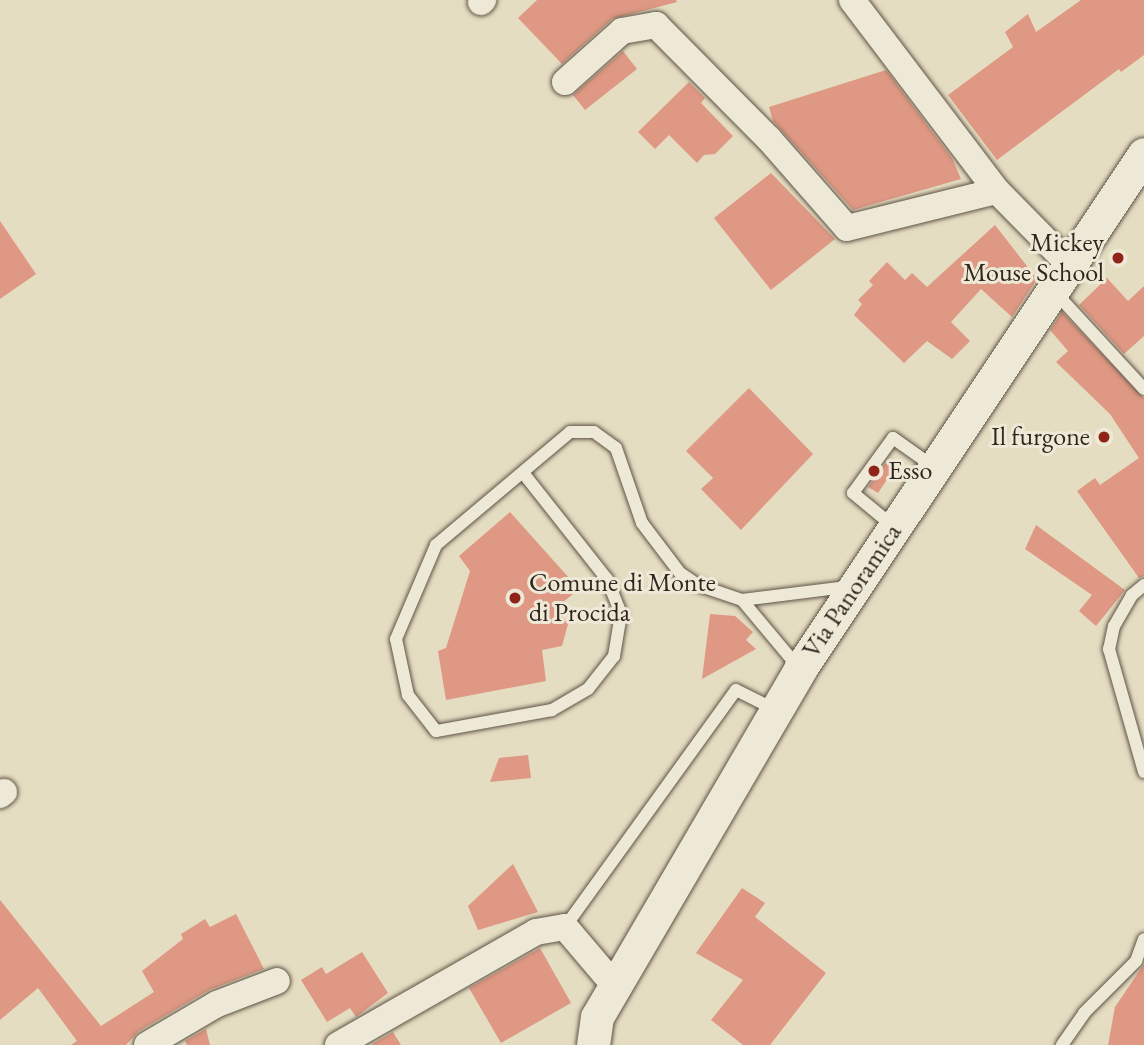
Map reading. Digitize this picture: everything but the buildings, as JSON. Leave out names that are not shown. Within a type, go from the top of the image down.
[{"type":"street","points":[[852,0],[1063,278]]},
{"type":"street","points":[[565,82],[622,31],[656,25],[768,139],[847,228],[997,191]]},
{"type":"street","name":"Via Panoramica","points":[[593,1045],[597,1017],[800,669],[851,587],[1063,278],[1144,154]]},
{"type":"street","points":[[338,1045],[536,932],[565,927],[615,986]]},
{"type":"street","points":[[147,1045],[217,1004],[277,981]]},
{"type":"lane","points":[[1063,278],[1144,389]]},
{"type":"lane","points":[[524,474],[607,579],[621,614],[614,656],[588,689],[552,710],[436,731],[408,695],[396,639],[436,545],[524,474],[570,432],[594,432],[616,448],[642,523],[681,573],[698,585],[743,600],[851,587]]},
{"type":"lane","points":[[894,527],[853,493],[893,438],[934,467]]},
{"type":"lane","points":[[1144,585],[1132,595],[1114,626],[1109,649],[1144,772]]},
{"type":"lane","points":[[743,600],[800,669]]},
{"type":"lane","points":[[565,927],[736,690],[776,710]]},
{"type":"lane","points":[[1062,1045],[1084,1013],[1136,961],[1144,939]]},
{"type":"place","name":"Mickey Mouse School","points":[[1118,258]]},
{"type":"place","name":"Il furgone","points":[[1104,437]]},
{"type":"place","name":"Esso","points":[[874,471]]},
{"type":"place","name":"Comune di Monte di Procida","points":[[515,598]]}]
